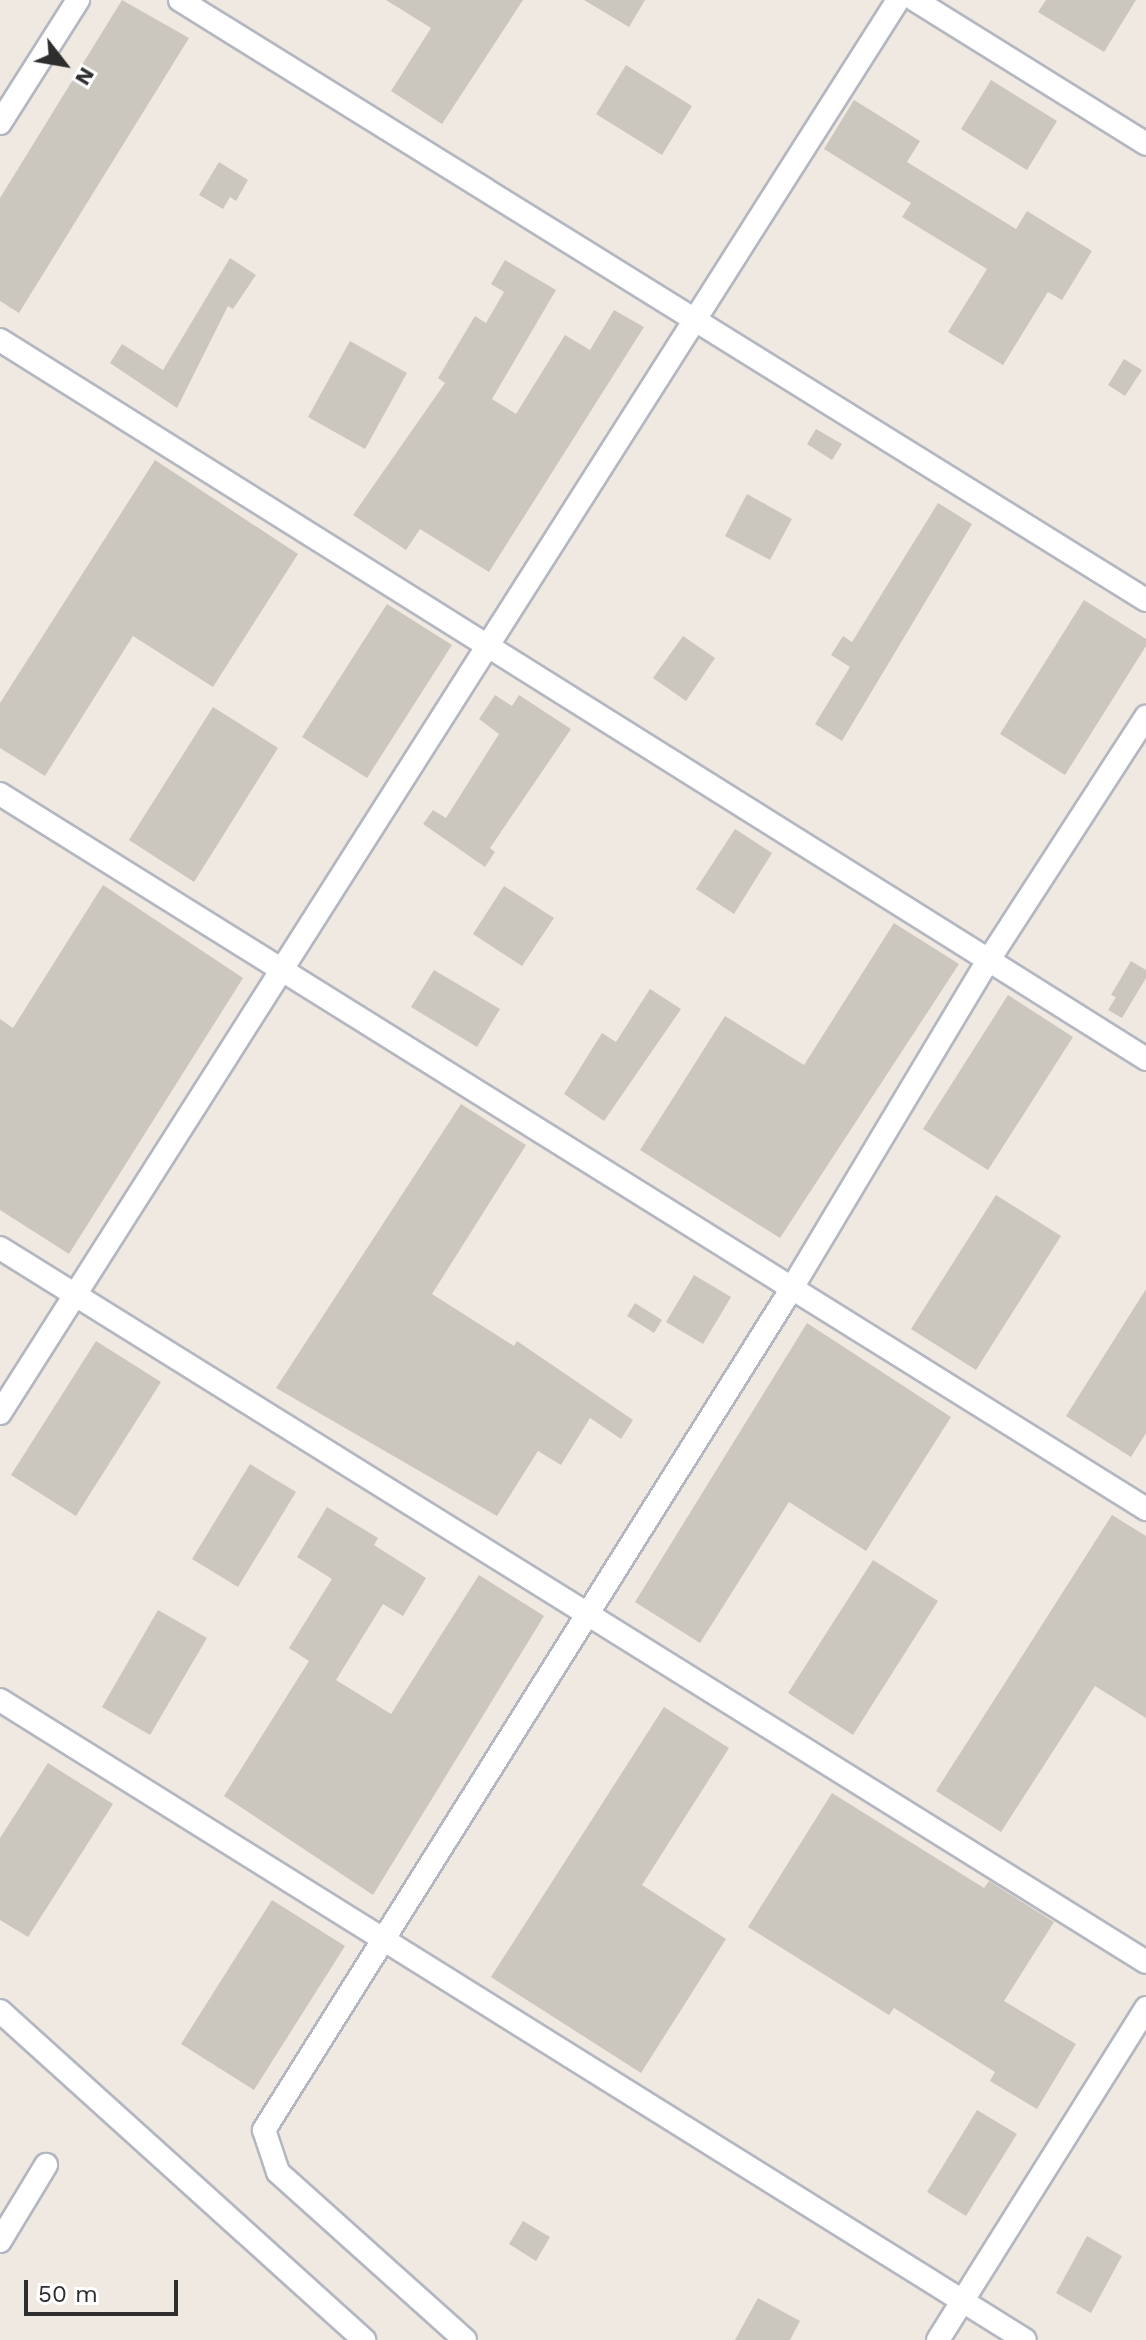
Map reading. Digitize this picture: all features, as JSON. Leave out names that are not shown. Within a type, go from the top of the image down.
[{"type":"street","points":[[0,123],[78,0]]},
{"type":"street","points":[[180,0],[1146,600]]},
{"type":"street","points":[[0,1413],[898,0]]},
{"type":"street","points":[[915,0],[1146,144]]},
{"type":"street","points":[[0,340],[490,643],[1146,1059]]},
{"type":"street","points":[[465,2340],[278,2172],[264,2130],[792,1288],[988,961],[1146,717]]},
{"type":"street","points":[[0,794],[1146,1509]]},
{"type":"street","points":[[0,1248],[1146,1962]]},
{"type":"street","points":[[0,1700],[1025,2340]]},
{"type":"street","points":[[938,2340],[1146,2008]]},
{"type":"street","points":[[0,2011],[364,2340]]},
{"type":"street","points":[[0,2241],[46,2165]]},
{"type":"building","points":[[122,0],[189,38],[19,313],[0,301],[0,198]]},
{"type":"building","points":[[386,0],[523,0],[442,124],[391,91],[431,28]]},
{"type":"building","points":[[584,0],[645,0],[629,27]]},
{"type":"building","points":[[1046,0],[1136,0],[1104,52],[1038,12]]},
{"type":"building","points":[[626,65],[692,106],[662,155],[596,114]]},
{"type":"building","points":[[991,80],[1057,121],[1027,170],[961,129]]},
{"type":"building","points":[[854,100],[920,141],[907,162],[1016,229],[1027,211],[1092,251],[1062,300],[1048,292],[1003,365],[948,332],[987,269],[902,217],[911,203],[824,149]]},
{"type":"building","points":[[219,162],[248,180],[236,201],[230,197],[223,209],[199,195]]},
{"type":"building","points":[[230,258],[256,275],[233,309],[228,306],[177,408],[110,363],[122,344],[163,370]]},
{"type":"building","points":[[505,260],[556,290],[492,399],[516,414],[565,335],[590,350],[614,310],[644,327],[489,572],[420,529],[406,550],[353,515],[445,383],[438,378],[475,316],[486,323],[504,292],[491,284]]},
{"type":"building","points":[[350,341],[407,373],[365,449],[308,417]]},
{"type":"building","points":[[1124,359],[1142,370],[1125,396],[1108,385]]},
{"type":"building","points":[[816,429],[842,444],[832,460],[807,444]]},
{"type":"building","points":[[155,460],[298,554],[213,687],[133,636],[45,776],[0,748],[0,703]]},
{"type":"building","points":[[747,494],[792,519],[770,560],[725,536]]},
{"type":"building","points":[[938,503],[972,524],[842,741],[815,724],[850,667],[831,655],[843,636],[852,642]]},
{"type":"building","points":[[1084,600],[1146,639],[1146,646],[1065,775],[1000,734]]},
{"type":"building","points":[[387,604],[452,645],[367,778],[302,737]]},
{"type":"building","points":[[683,636],[715,658],[686,701],[653,678]]},
{"type":"building","points":[[495,695],[512,706],[519,695],[571,729],[490,848],[495,852],[485,867],[423,824],[433,810],[446,818],[499,734],[479,719]]},
{"type":"building","points":[[213,707],[278,748],[194,882],[129,840]]},
{"type":"building","points":[[735,829],[772,853],[734,914],[696,889]]},
{"type":"building","points":[[103,885],[243,978],[69,1254],[0,1210],[0,1019],[13,1028]]},
{"type":"building","points":[[504,886],[554,918],[522,966],[473,934]]},
{"type":"building","points":[[894,923],[959,964],[780,1238],[640,1150],[725,1016],[804,1065]]},
{"type":"building","points":[[1131,961],[1146,970],[1146,978],[1122,1018],[1108,1010],[1116,997],[1111,995]]},
{"type":"building","points":[[434,970],[500,1009],[477,1047],[411,1007]]},
{"type":"building","points":[[650,989],[681,1009],[604,1121],[564,1094],[602,1033],[616,1042]]},
{"type":"building","points":[[1008,995],[1073,1037],[988,1170],[923,1129]]},
{"type":"building","points":[[461,1104],[526,1145],[432,1294],[514,1346],[517,1341],[633,1420],[621,1439],[590,1418],[561,1465],[538,1451],[497,1516],[276,1388]]},
{"type":"building","points":[[996,1195],[1061,1236],[976,1370],[911,1329]]},
{"type":"building","points":[[694,1275],[731,1297],[703,1344],[666,1322]]},
{"type":"building","points":[[1146,1289],[1146,1433],[1131,1457],[1066,1416]]},
{"type":"building","points":[[635,1303],[662,1320],[654,1333],[627,1316]]},
{"type":"building","points":[[807,1323],[951,1417],[866,1551],[789,1502],[700,1643],[635,1602]]},
{"type":"building","points":[[96,1341],[161,1382],[76,1516],[11,1475]]},
{"type":"building","points":[[250,1464],[296,1492],[238,1587],[192,1559]]},
{"type":"building","points":[[327,1507],[378,1538],[374,1545],[426,1578],[403,1616],[383,1604],[336,1680],[391,1714],[479,1575],[544,1616],[373,1895],[224,1796],[309,1661],[289,1648],[332,1579],[297,1557]]},
{"type":"building","points":[[1112,1515],[1146,1536],[1146,1718],[1095,1686],[1001,1832],[936,1791]]},
{"type":"building","points":[[873,1560],[938,1601],[853,1735],[788,1693]]},
{"type":"building","points":[[158,1610],[207,1638],[150,1735],[102,1707]]},
{"type":"building","points":[[664,1707],[729,1748],[642,1885],[726,1939],[641,2073],[491,1977]]},
{"type":"building","points":[[48,1763],[113,1804],[28,1937],[0,1920],[0,1838]]},
{"type":"building","points":[[832,1793],[984,1888],[989,1881],[1054,1922],[1004,2001],[1076,2044],[1037,2109],[990,2081],[995,2072],[894,2008],[889,2015],[748,1927]]},
{"type":"building","points":[[272,1900],[345,1946],[254,2090],[181,2044]]},
{"type":"building","points":[[977,2110],[1017,2134],[966,2216],[927,2192]]},
{"type":"building","points":[[523,2221],[550,2237],[536,2261],[509,2244]]},
{"type":"building","points":[[1087,2236],[1122,2256],[1091,2313],[1056,2293]]},
{"type":"building","points":[[758,2298],[800,2321],[790,2340],[735,2340]]}]
